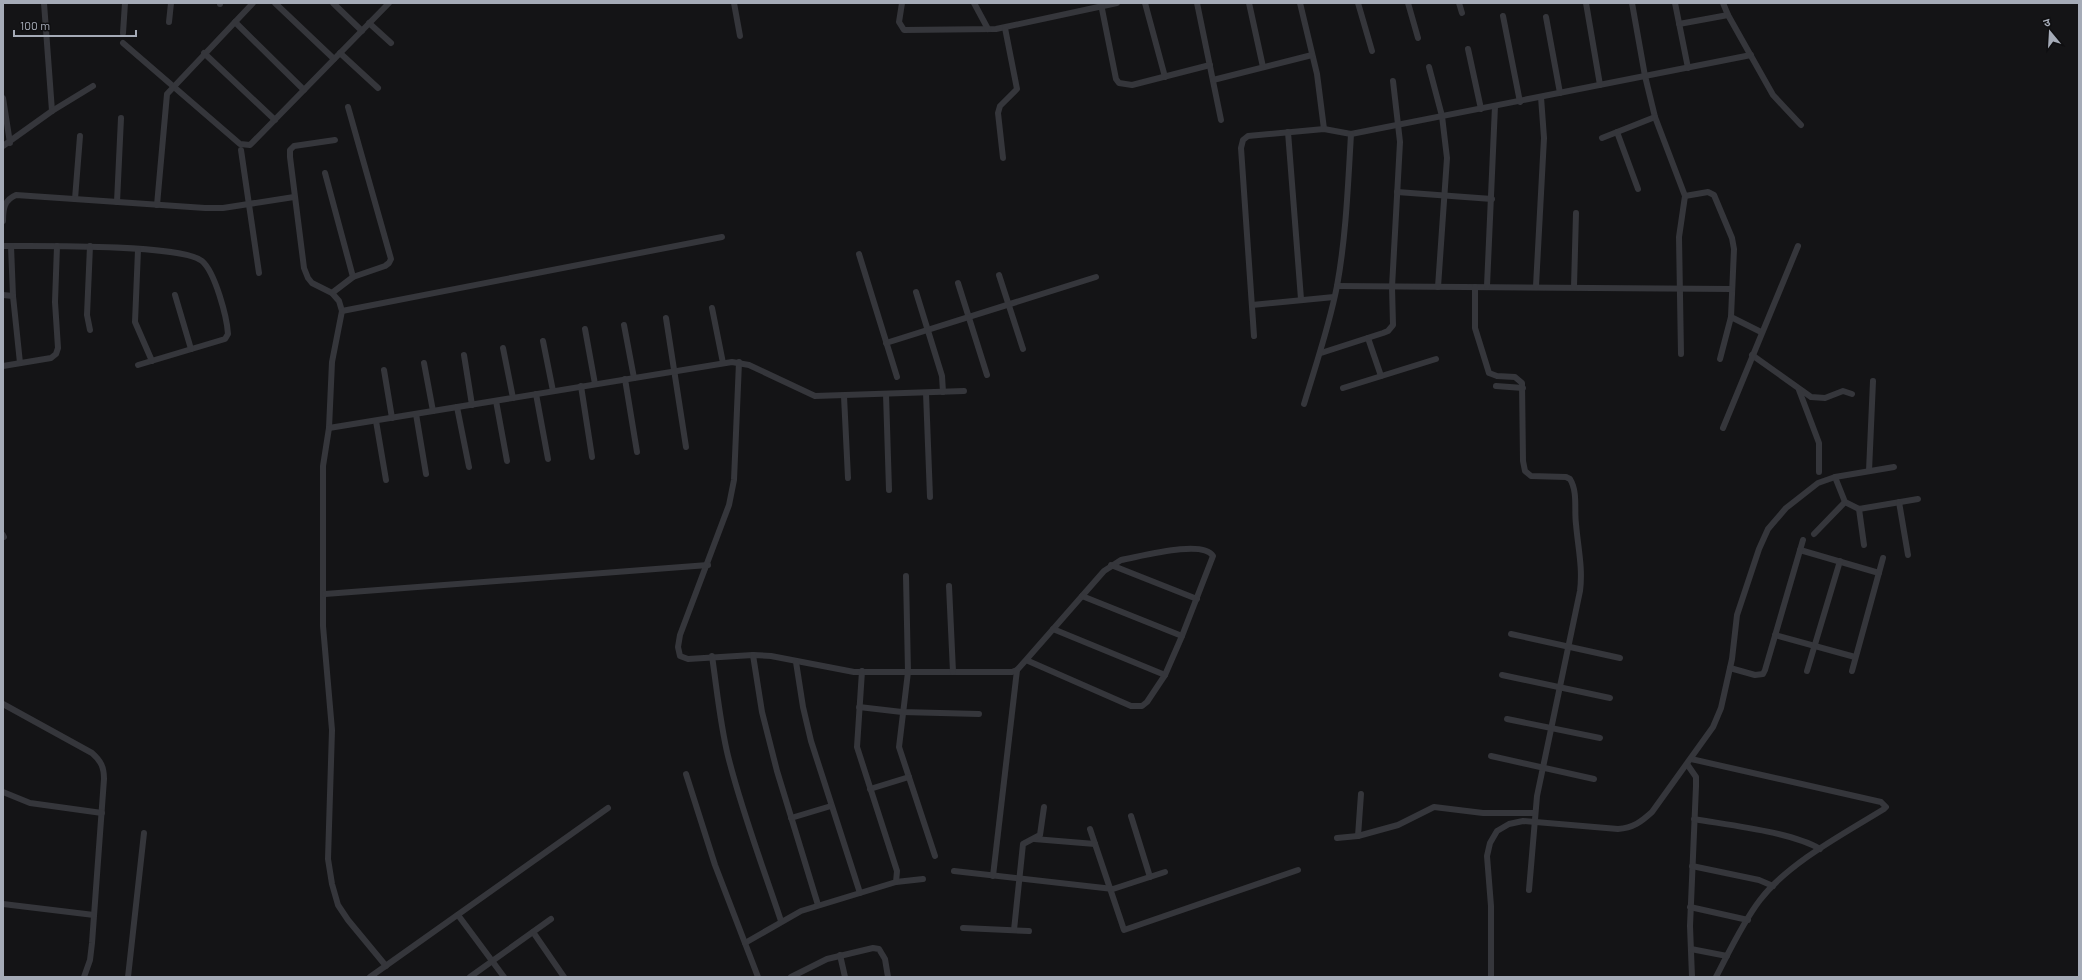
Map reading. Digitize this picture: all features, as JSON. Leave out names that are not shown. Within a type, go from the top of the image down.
[{"type":"street","points":[[44,3],[52,111]]},
{"type":"street","points":[[123,33],[125,3]]},
{"type":"street","points":[[169,22],[171,3]]},
{"type":"street","points":[[157,205],[166,94],[253,3]]},
{"type":"street","points":[[275,3],[334,59]]},
{"type":"street","points":[[333,3],[362,31]]},
{"type":"street","points":[[123,43],[240,144],[250,145],[389,3]]},
{"type":"street","points":[[734,3],[740,36]]},
{"type":"street","points":[[902,3],[899,22],[904,30],[1005,28],[1101,5],[1117,3]]},
{"type":"street","points":[[974,3],[988,29]]},
{"type":"street","points":[[1145,3],[1164,77]]},
{"type":"street","points":[[1197,3],[1221,120]]},
{"type":"street","points":[[1249,3],[1263,67]]},
{"type":"street","points":[[1300,3],[1317,74],[1324,130]]},
{"type":"street","points":[[1358,3],[1372,51]]},
{"type":"street","points":[[1408,3],[1418,38]]},
{"type":"street","points":[[1459,3],[1462,13]]},
{"type":"street","points":[[1586,3],[1600,85]]},
{"type":"street","points":[[1632,3],[1645,76],[1655,117],[1685,196],[1679,237],[1681,354]]},
{"type":"street","points":[[1675,3],[1688,68]]},
{"type":"street","points":[[1723,3],[1773,95],[1801,125]]},
{"type":"street","points":[[1101,5],[1116,79],[1119,84],[1132,85],[1210,65]]},
{"type":"street","points":[[1679,24],[1728,14]]},
{"type":"street","points":[[1503,16],[1520,102]]},
{"type":"street","points":[[1546,17],[1560,93]]},
{"type":"street","points":[[235,22],[304,90]]},
{"type":"street","points":[[369,23],[391,43]]},
{"type":"street","points":[[1003,158],[998,113],[1000,106],[1017,89],[1005,28]]},
{"type":"street","points":[[1468,49],[1482,109]]},
{"type":"street","points":[[204,53],[275,120]]},
{"type":"street","points":[[340,53],[378,88]]},
{"type":"street","points":[[1213,80],[1312,55]]},
{"type":"street","points":[[1254,336],[1241,148],[1242,140],[1248,136],[1254,134],[1324,130],[1351,134],[1520,102],[1751,55]]},
{"type":"street","points":[[1429,67],[1442,116],[1447,158],[1438,287]]},
{"type":"street","points":[[1321,354],[1388,331],[1393,325],[1392,287],[1400,142],[1394,81]]},
{"type":"street","points":[[3,146],[10,143],[52,111],[93,86]]},
{"type":"street","points":[[1536,286],[1544,138],[1541,97]]},
{"type":"street","points":[[3,98],[10,143]]},
{"type":"street","points":[[1487,286],[1495,106]]},
{"type":"street","points":[[332,293],[353,277],[385,266],[389,263],[390,259],[348,107]]},
{"type":"street","points":[[1602,138],[1655,117]]},
{"type":"street","points":[[117,202],[121,118]]},
{"type":"street","points":[[1288,132],[1301,299]]},
{"type":"street","points":[[1616,132],[1638,189]]},
{"type":"street","points":[[1304,404],[1321,354],[1337,286],[1348,186],[1351,134]]},
{"type":"street","points":[[75,199],[80,136]]},
{"type":"street","points":[[335,140],[298,145],[290,150],[294,197],[304,268],[312,283],[332,293],[339,301],[342,311],[332,362],[329,428],[323,466],[325,659],[330,690],[332,730],[328,859],[332,884],[338,904],[348,920],[386,966]]},
{"type":"street","points":[[241,150],[259,273]]},
{"type":"street","points":[[325,173],[353,277]]},
{"type":"street","points":[[1397,192],[1492,199]]},
{"type":"street","points":[[1685,196],[1708,192],[1714,195],[1734,249],[1731,318],[1720,359]]},
{"type":"street","points":[[3,221],[6,201],[16,196],[211,208],[294,197]]},
{"type":"street","points":[[1574,287],[1576,213]]},
{"type":"street","points":[[342,311],[722,237]]},
{"type":"street","points":[[3,246],[90,246],[172,252],[192,256],[201,260],[209,269],[215,282],[228,334],[225,339],[138,365]]},
{"type":"street","points":[[11,246],[13,296],[20,363]]},
{"type":"street","points":[[3,366],[51,358],[56,354],[58,348],[55,302],[57,246]]},
{"type":"street","points":[[90,246],[87,310],[90,330]]},
{"type":"street","points":[[1723,428],[1761,332],[1798,246]]},
{"type":"street","points":[[138,250],[135,322],[152,361]]},
{"type":"street","points":[[859,254],[897,376]]},
{"type":"street","points":[[999,275],[1022,349]]},
{"type":"street","points":[[886,343],[1096,277]]},
{"type":"street","points":[[958,283],[987,375]]},
{"type":"street","points":[[1337,286],[1536,286],[1732,289]]},
{"type":"street","points":[[1474,286],[1475,328],[1489,374],[1515,377],[1522,383],[1523,461],[1525,471],[1531,476],[1566,477],[1573,483],[1582,574],[1569,646],[1534,813],[1529,890]]},
{"type":"street","points":[[916,292],[942,376],[943,392]]},
{"type":"street","points":[[3,295],[13,296]]},
{"type":"street","points":[[175,295],[191,349]]},
{"type":"street","points":[[1252,305],[1301,299],[1334,297]]},
{"type":"street","points":[[712,308],[723,363]]},
{"type":"street","points":[[666,318],[686,447]]},
{"type":"street","points":[[1731,318],[1761,332]]},
{"type":"street","points":[[624,325],[634,378]]},
{"type":"street","points":[[585,329],[595,384]]},
{"type":"street","points":[[1368,338],[1381,376]]},
{"type":"street","points":[[543,340],[553,391]]},
{"type":"street","points":[[503,348],[513,398]]},
{"type":"street","points":[[464,355],[472,405]]},
{"type":"street","points":[[1752,355],[1776,371],[1799,390],[1811,397],[1825,398],[1843,391],[1852,394]]},
{"type":"street","points":[[1342,388],[1436,359]]},
{"type":"street","points":[[329,428],[723,363],[739,362],[815,396],[964,391]]},
{"type":"street","points":[[739,362],[734,480],[729,505],[708,565],[680,635],[678,647],[680,656],[688,659],[712,656],[771,656],[835,670],[862,672],[1004,673],[1017,670],[1111,565],[1121,560],[1187,548],[1202,548],[1210,552],[1213,556],[1197,599],[1165,675],[1147,702],[1136,707],[1026,660]]},
{"type":"street","points":[[424,363],[433,411]]},
{"type":"street","points":[[384,370],[392,418]]},
{"type":"street","points":[[626,379],[637,452]]},
{"type":"street","points":[[1869,472],[1873,381]]},
{"type":"street","points":[[581,386],[592,457]]},
{"type":"street","points":[[1496,386],[1523,388]]},
{"type":"street","points":[[1799,390],[1819,443],[1819,472]]},
{"type":"street","points":[[926,393],[930,498]]},
{"type":"street","points":[[536,394],[548,460]]},
{"type":"street","points":[[886,394],[889,490]]},
{"type":"street","points":[[844,396],[848,478]]},
{"type":"street","points":[[496,401],[507,461]]},
{"type":"street","points":[[457,407],[469,467]]},
{"type":"street","points":[[416,414],[426,474]]},
{"type":"street","points":[[376,421],[386,480]]},
{"type":"street","points":[[1492,977],[1491,906],[1487,856],[1490,843],[1497,831],[1509,824],[1523,821],[1618,829],[1630,828],[1640,823],[1652,812],[1713,727],[1721,708],[1730,668],[1737,615],[1759,549],[1768,529],[1786,508],[1818,483],[1835,477],[1894,467]]},
{"type":"street","points":[[1835,477],[1845,502],[1859,509],[1918,498]]},
{"type":"street","points":[[1814,534],[1845,502]]},
{"type":"street","points":[[1899,502],[1908,555]]},
{"type":"street","points":[[1859,509],[1864,545]]},
{"type":"street","points":[[1730,668],[1755,675],[1763,674],[1803,540]]},
{"type":"street","points":[[1800,550],[1879,573]]},
{"type":"street","points":[[1852,671],[1883,558]]},
{"type":"street","points":[[1807,671],[1840,561]]},
{"type":"street","points":[[325,594],[708,565]]},
{"type":"street","points":[[1111,565],[1197,599]]},
{"type":"street","points":[[906,576],[908,672],[899,747],[935,856]]},
{"type":"street","points":[[950,586],[953,672]]},
{"type":"street","points":[[1082,596],[1182,636]]},
{"type":"street","points":[[1053,629],[1165,675]]},
{"type":"street","points":[[1511,634],[1620,658]]},
{"type":"street","points":[[1775,635],[1855,657]]},
{"type":"street","points":[[753,655],[762,712],[776,771],[818,905]]},
{"type":"street","points":[[712,656],[721,723],[728,756],[739,796],[781,921]]},
{"type":"street","points":[[796,662],[802,707],[810,741],[860,893]]},
{"type":"street","points":[[993,876],[1017,670]]},
{"type":"street","points":[[862,672],[857,747],[897,872],[896,882]]},
{"type":"street","points":[[1502,675],[1610,698]]},
{"type":"street","points":[[3,704],[92,753],[99,760],[104,772],[90,960],[84,977]]},
{"type":"street","points":[[860,707],[902,712],[979,714]]},
{"type":"street","points":[[1507,719],[1600,738]]},
{"type":"street","points":[[1491,756],[1543,766],[1594,779]]},
{"type":"street","points":[[1689,762],[1696,777],[1690,907],[1692,977]]},
{"type":"street","points":[[1689,762],[1821,787],[1885,804],[1884,809],[1820,849],[1773,886],[1759,900],[1716,977]]},
{"type":"street","points":[[686,774],[715,865],[758,977]]},
{"type":"street","points":[[870,790],[908,777]]},
{"type":"street","points":[[3,792],[20,800],[35,804],[102,813]]},
{"type":"street","points":[[1358,836],[1360,794]]},
{"type":"street","points":[[791,818],[831,806]]},
{"type":"street","points":[[1014,930],[1023,844],[1040,835],[1044,807]]},
{"type":"street","points":[[1337,838],[1358,836],[1398,825],[1434,807],[1482,813],[1534,813]]},
{"type":"street","points":[[370,977],[608,808]]},
{"type":"street","points":[[1131,816],[1150,877]]},
{"type":"street","points":[[1694,819],[1777,835],[1808,843],[1820,849]]},
{"type":"street","points":[[1090,830],[1124,930],[1298,870]]},
{"type":"street","points":[[128,977],[144,833]]},
{"type":"street","points":[[1034,839],[1095,844]]},
{"type":"street","points":[[1692,866],[1759,880],[1773,886]]},
{"type":"street","points":[[954,871],[1019,880],[1111,889],[1165,872]]},
{"type":"street","points":[[744,943],[781,921],[818,905],[896,882],[923,879]]},
{"type":"street","points":[[3,904],[94,915]]},
{"type":"street","points":[[1690,907],[1748,920]]},
{"type":"street","points":[[458,915],[504,977]]},
{"type":"street","points":[[470,977],[551,919]]},
{"type":"street","points":[[963,928],[1030,931]]},
{"type":"street","points":[[533,932],[564,977]]},
{"type":"street","points":[[791,977],[801,974],[827,959],[873,948],[879,949],[885,959],[888,977]]},
{"type":"street","points":[[1691,949],[1727,956]]},
{"type":"street","points":[[840,955],[845,977]]}]
